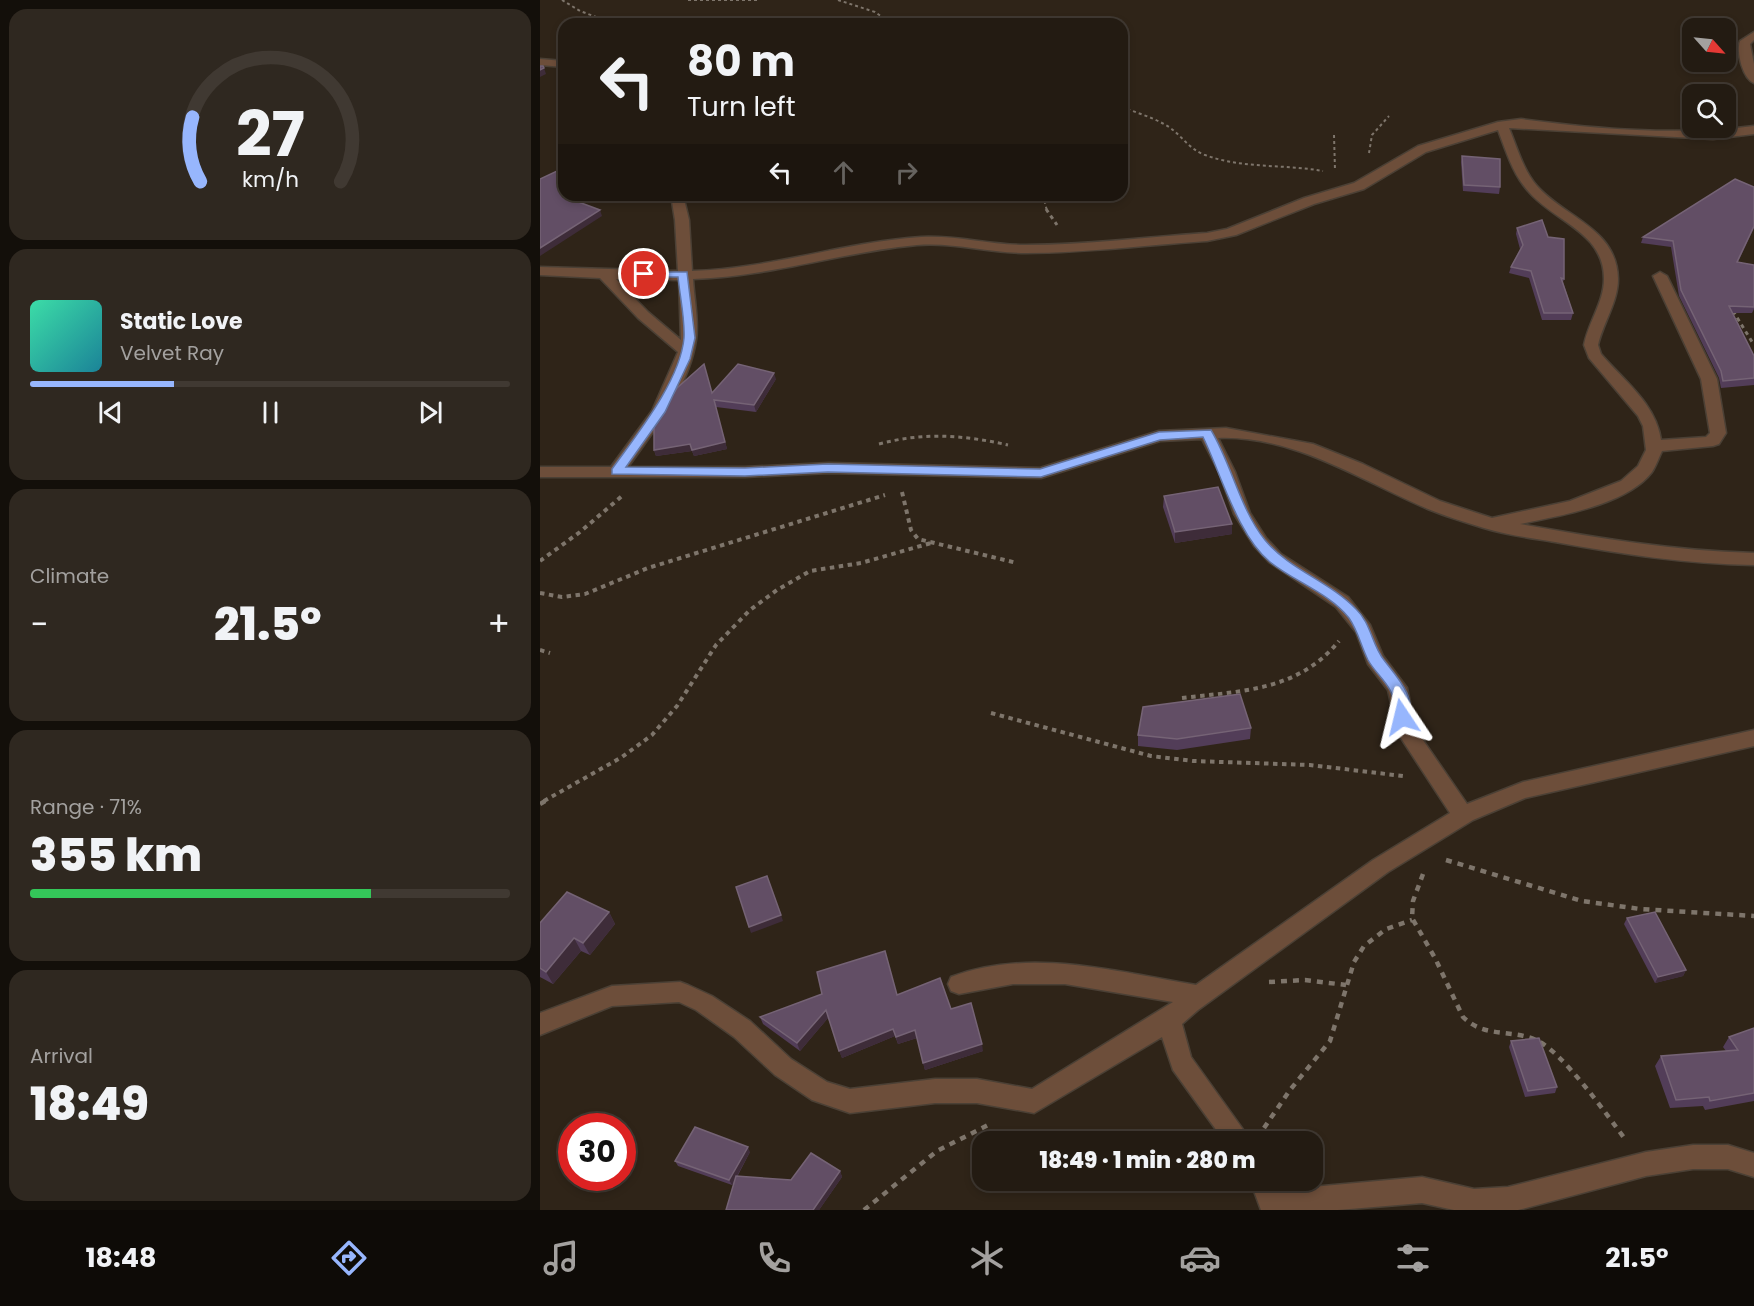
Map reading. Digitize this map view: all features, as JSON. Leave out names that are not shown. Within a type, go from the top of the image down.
[{"type":"street","points":[[1754,35],[1744,43],[1744,52],[1754,80]]},
{"type":"street","points":[[540,62],[558,64]]},
{"type":"street","points":[[540,272],[683,274],[743,271],[885,246],[935,241],[969,242],[1007,249],[1207,237],[1231,232],[1370,180],[1422,149],[1502,125],[1521,123],[1589,130],[1702,134],[1754,130]]},
{"type":"street","points":[[1490,524],[1603,497],[1640,477],[1651,463],[1656,446],[1646,418],[1594,355],[1591,345],[1611,279],[1603,247],[1590,231],[1544,200],[1532,188],[1502,125]]},
{"type":"street","points":[[616,471],[659,412],[686,351],[689,338],[683,274],[682,220],[678,201]]},
{"type":"street","points":[[604,274],[628,303],[686,351]]},
{"type":"street","points":[[1656,446],[1707,442],[1718,433],[1709,379],[1660,276]]},
{"type":"street","points":[[540,472],[828,468],[1041,473],[1159,436],[1207,433],[1257,436],[1307,448],[1357,468],[1434,505],[1490,524],[1636,551],[1701,558],[1754,559]]},
{"type":"street","points":[[1207,433],[1227,472],[1242,514],[1260,542],[1275,558],[1332,595],[1352,613],[1364,630],[1375,659],[1397,688],[1407,732],[1436,776],[1458,820]]},
{"type":"street","points":[[540,1024],[612,996],[680,992],[704,1003],[742,1029],[783,1067],[821,1092],[850,1101],[935,1091],[976,1091],[1034,1101],[1169,1020],[1198,996],[1359,881],[1458,820],[1501,797],[1523,790],[1754,738]]},
{"type":"street","points":[[959,984],[1013,974],[1065,974],[1198,996]]},
{"type":"street","points":[[1169,1020],[1181,1062],[1232,1131]]},
{"type":"street","points":[[1269,1198],[1422,1190],[1474,1202],[1508,1200],[1646,1164],[1693,1157],[1728,1158],[1754,1165]]},
{"type":"path","points":[[563,1],[570,0]]},
{"type":"path","points":[[688,0],[732,2],[759,0]]},
{"type":"path","points":[[838,0],[875,12],[884,18]]},
{"type":"path","points":[[563,1],[601,18]]},
{"type":"path","points":[[1128,110],[1168,127],[1193,150],[1256,167],[1302,168],[1335,174],[1334,135]]},
{"type":"path","points":[[1370,180],[1368,166],[1372,135],[1389,116]]},
{"type":"path","points":[[1044,201],[1051,217],[1076,245]]},
{"type":"path","points":[[1730,307],[1754,345]]},
{"type":"path","points":[[540,559],[580,532],[649,471]]},
{"type":"path","points":[[540,593],[562,597],[585,594],[648,568],[741,541],[845,506],[909,489]]},
{"type":"path","points":[[901,491],[910,530],[918,538],[1017,563]]},
{"type":"path","points":[[540,804],[642,743],[664,723],[683,699],[708,656],[746,615],[783,585],[805,572],[860,563],[931,543]]},
{"type":"path","points":[[1182,698],[1260,687],[1293,679],[1318,665],[1333,651],[1352,613]]},
{"type":"path","points":[[540,650],[550,653]]},
{"type":"path","points":[[992,713],[1151,756],[1193,761],[1310,765],[1402,776],[1436,776]]},
{"type":"path","points":[[1458,820],[1434,856],[1526,886],[1582,901],[1640,909],[1754,916]]},
{"type":"path","points":[[1426,870],[1414,896],[1412,920],[1433,952],[1460,1013],[1469,1024],[1488,1030],[1535,1037],[1543,1043],[1591,1092],[1608,1119],[1646,1164]]},
{"type":"path","points":[[1262,1131],[1290,1090],[1330,1041],[1354,962],[1364,946],[1386,929],[1412,920]]},
{"type":"path","points":[[1260,985],[1305,980],[1346,985]]},
{"type":"path","points":[[864,1210],[937,1150],[1034,1101]]},
{"type":"building","points":[[1462,156],[1500,159],[1500,187],[1464,185]]},
{"type":"building","points":[[558,171],[558,201],[576,201],[600,210],[540,248],[540,179]]},
{"type":"building","points":[[1735,179],[1754,187],[1754,226],[1737,262],[1754,265],[1754,307],[1729,306],[1754,356],[1754,378],[1723,381],[1721,371],[1681,290],[1673,241],[1643,237]]},
{"type":"building","points":[[1542,220],[1548,237],[1564,239],[1564,279],[1561,278],[1573,313],[1544,313],[1531,271],[1511,267],[1523,245],[1517,228]]},
{"type":"building","points":[[704,364],[712,393],[738,364],[774,373],[754,405],[714,400],[725,442],[692,450],[690,444],[654,450],[654,425],[677,388]]},
{"type":"building","points":[[1218,487],[1232,524],[1175,532],[1164,496]]},
{"type":"building","points":[[1240,694],[1251,728],[1177,739],[1138,735],[1143,707]]},
{"type":"building","points":[[767,876],[781,915],[749,927],[736,887]]},
{"type":"building","points":[[567,892],[609,912],[583,943],[574,938],[546,972],[540,968],[540,923]]},
{"type":"building","points":[[1655,912],[1686,970],[1658,977],[1627,918]]},
{"type":"building","points":[[885,951],[897,995],[940,978],[951,1009],[971,1003],[982,1044],[923,1063],[915,1030],[896,1037],[893,1029],[839,1051],[826,1010],[797,1043],[760,1017],[822,994],[817,972]]},
{"type":"building","points":[[1754,1028],[1754,1093],[1710,1101],[1709,1097],[1676,1100],[1661,1056],[1738,1050],[1729,1037]]},
{"type":"building","points":[[1539,1038],[1557,1087],[1528,1091],[1511,1041]]},
{"type":"building","points":[[695,1127],[748,1147],[729,1180],[675,1161]]},
{"type":"building","points":[[811,1153],[840,1171],[813,1210],[726,1210],[736,1176],[791,1180]]},
{"type":"route","points":[[644,274],[683,274],[689,338],[684,359],[659,412],[616,471],[745,472],[887,468],[1041,473],[1070,466],[1159,436],[1207,433],[1227,472],[1242,514],[1260,542],[1275,558],[1342,602],[1352,613],[1364,630],[1375,659],[1397,688],[1402,701],[1402,717]]}]
